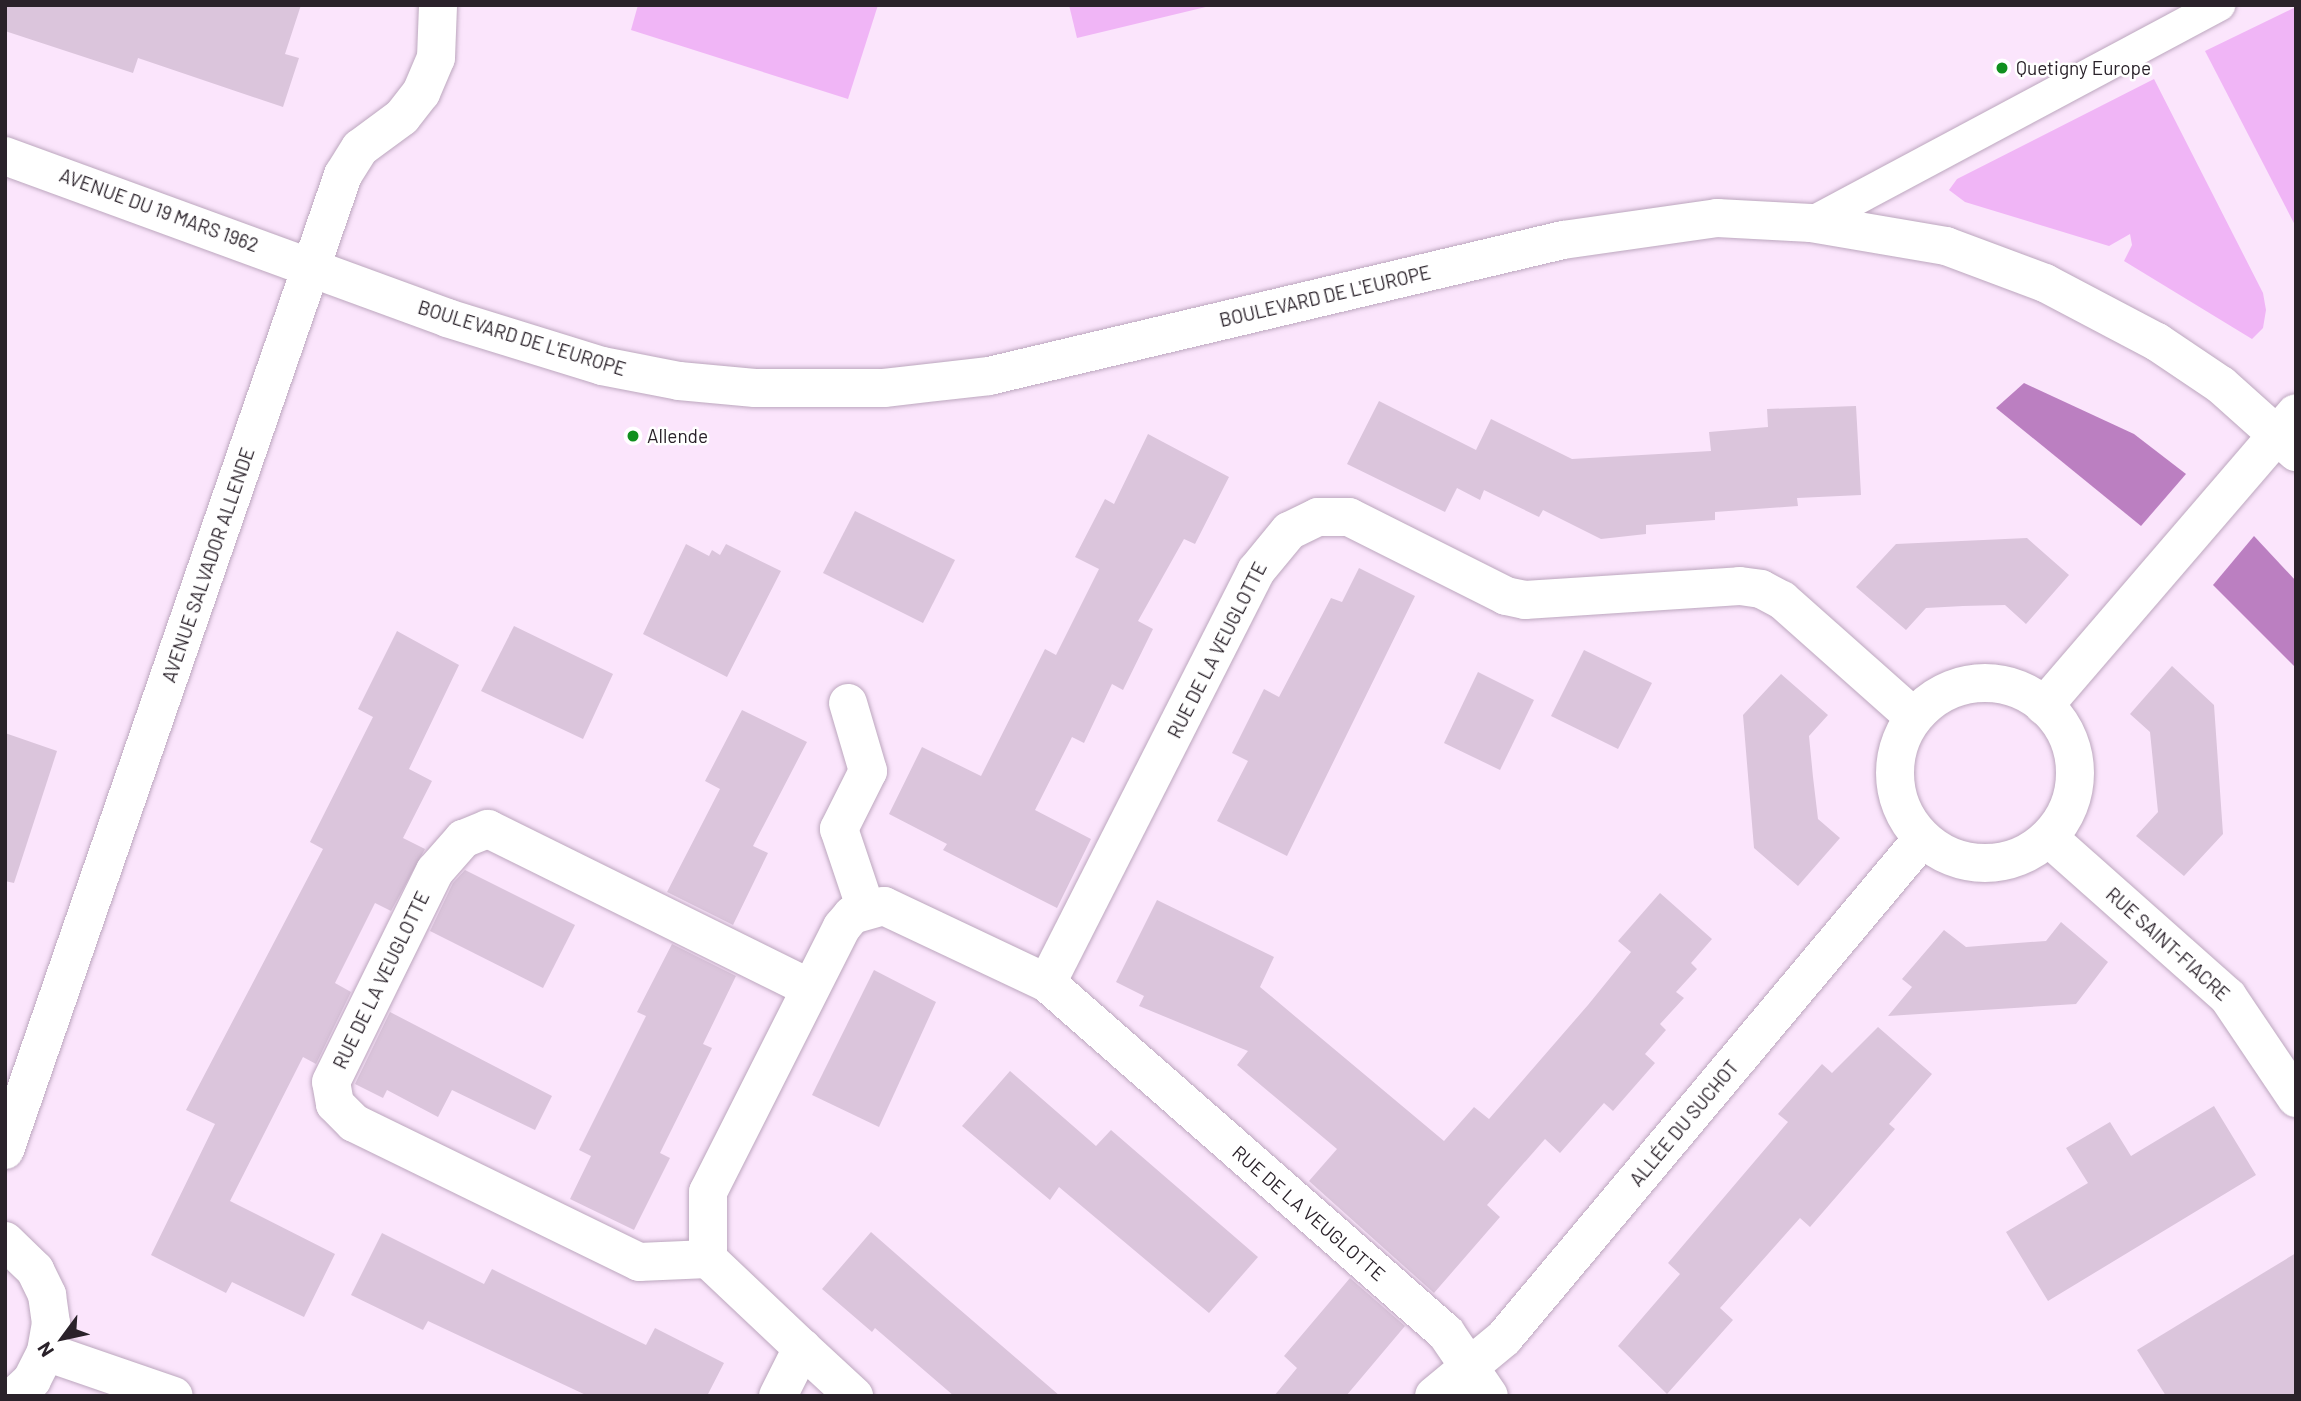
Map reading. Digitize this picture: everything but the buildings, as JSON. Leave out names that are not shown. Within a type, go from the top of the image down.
[{"type":"street","name":"AVENUE SALVADOR ALLENDE","points":[[5,1150],[349,161],[412,107],[429,76],[440,36],[438,5]]},
{"type":"street","name":"AVENUE DU 19 MARS 1962","points":[[5,156],[312,265]]},
{"type":"street","name":"BOULEVARD DE L'EUROPE","points":[[312,265],[447,318],[602,366],[679,381],[755,388],[884,388],[989,376],[1563,240],[1717,218],[1811,223],[1946,246],[2045,283],[2157,342],[2290,433]]},
{"type":"street","points":[[2045,706],[2290,433]]},
{"type":"street","name":"RUE DE LA VEUGLOTTE","points":[[1047,983],[1256,571],[1283,537],[1318,517],[1341,516],[1365,522],[1506,596],[1525,600],[1740,586],[1761,589],[1782,600],[1914,717]]},
{"type":"street","points":[[1988,682],[2014,687],[2045,706],[2059,720],[2073,748],[2076,779],[2069,809],[2049,838],[2029,853],[2003,863],[1974,864],[1946,856],[1922,839],[1905,817],[1896,790],[1895,762],[1902,735],[1914,717],[1938,695],[1962,685],[1988,682]]},
{"type":"street","points":[[848,703],[868,771],[839,829],[866,909],[842,927],[708,1192],[708,1259],[854,1396]]},
{"type":"street","name":"RUE DE LA VEUGLOTTE","points":[[708,1259],[639,1262],[354,1123],[335,1104],[331,1082],[435,870],[463,839],[488,829],[810,988]]},
{"type":"street","name":"RUE SAINT-FIACRE","points":[[2049,838],[2228,997],[2296,1098]]},
{"type":"street","name":"ALLÉE DU SUCHOT","points":[[1434,1396],[1478,1382],[1504,1338],[1922,839]]},
{"type":"street","name":"RUE DE LA VEUGLOTTE","points":[[866,909],[884,906],[900,910],[1047,983],[1446,1333],[1478,1382]]},
{"type":"street","points":[[5,1241],[35,1270],[47,1296],[51,1323],[46,1352],[32,1380],[15,1396]]},
{"type":"street","points":[[778,1396],[802,1348]]},
{"type":"street","points":[[46,1352],[174,1396]]},
{"type":"lane","points":[[1811,223],[2219,5]]},
{"type":"shaded area","points":[[638,5],[878,5],[848,99],[631,30]]},
{"type":"shaded area","points":[[1069,5],[1214,5],[1077,38]]},
{"type":"shaded area","points":[[2296,7],[2296,227],[2205,51]]},
{"type":"shaded area","points":[[2154,79],[2263,293],[2266,310],[2263,328],[2252,339],[2124,261],[2132,245],[2130,234],[2109,246],[1965,202],[1949,190],[1957,179]]},
{"type":"shaded area","points":[[2024,383],[2134,434],[2186,474],[2141,526],[1996,408]]},
{"type":"shaded area","points":[[2254,536],[2296,581],[2296,668],[2213,585]]},
{"type":"place","name":"Quetigny Europe","points":[[2002,68]]},
{"type":"place","name":"Allende","points":[[633,436]]}]
